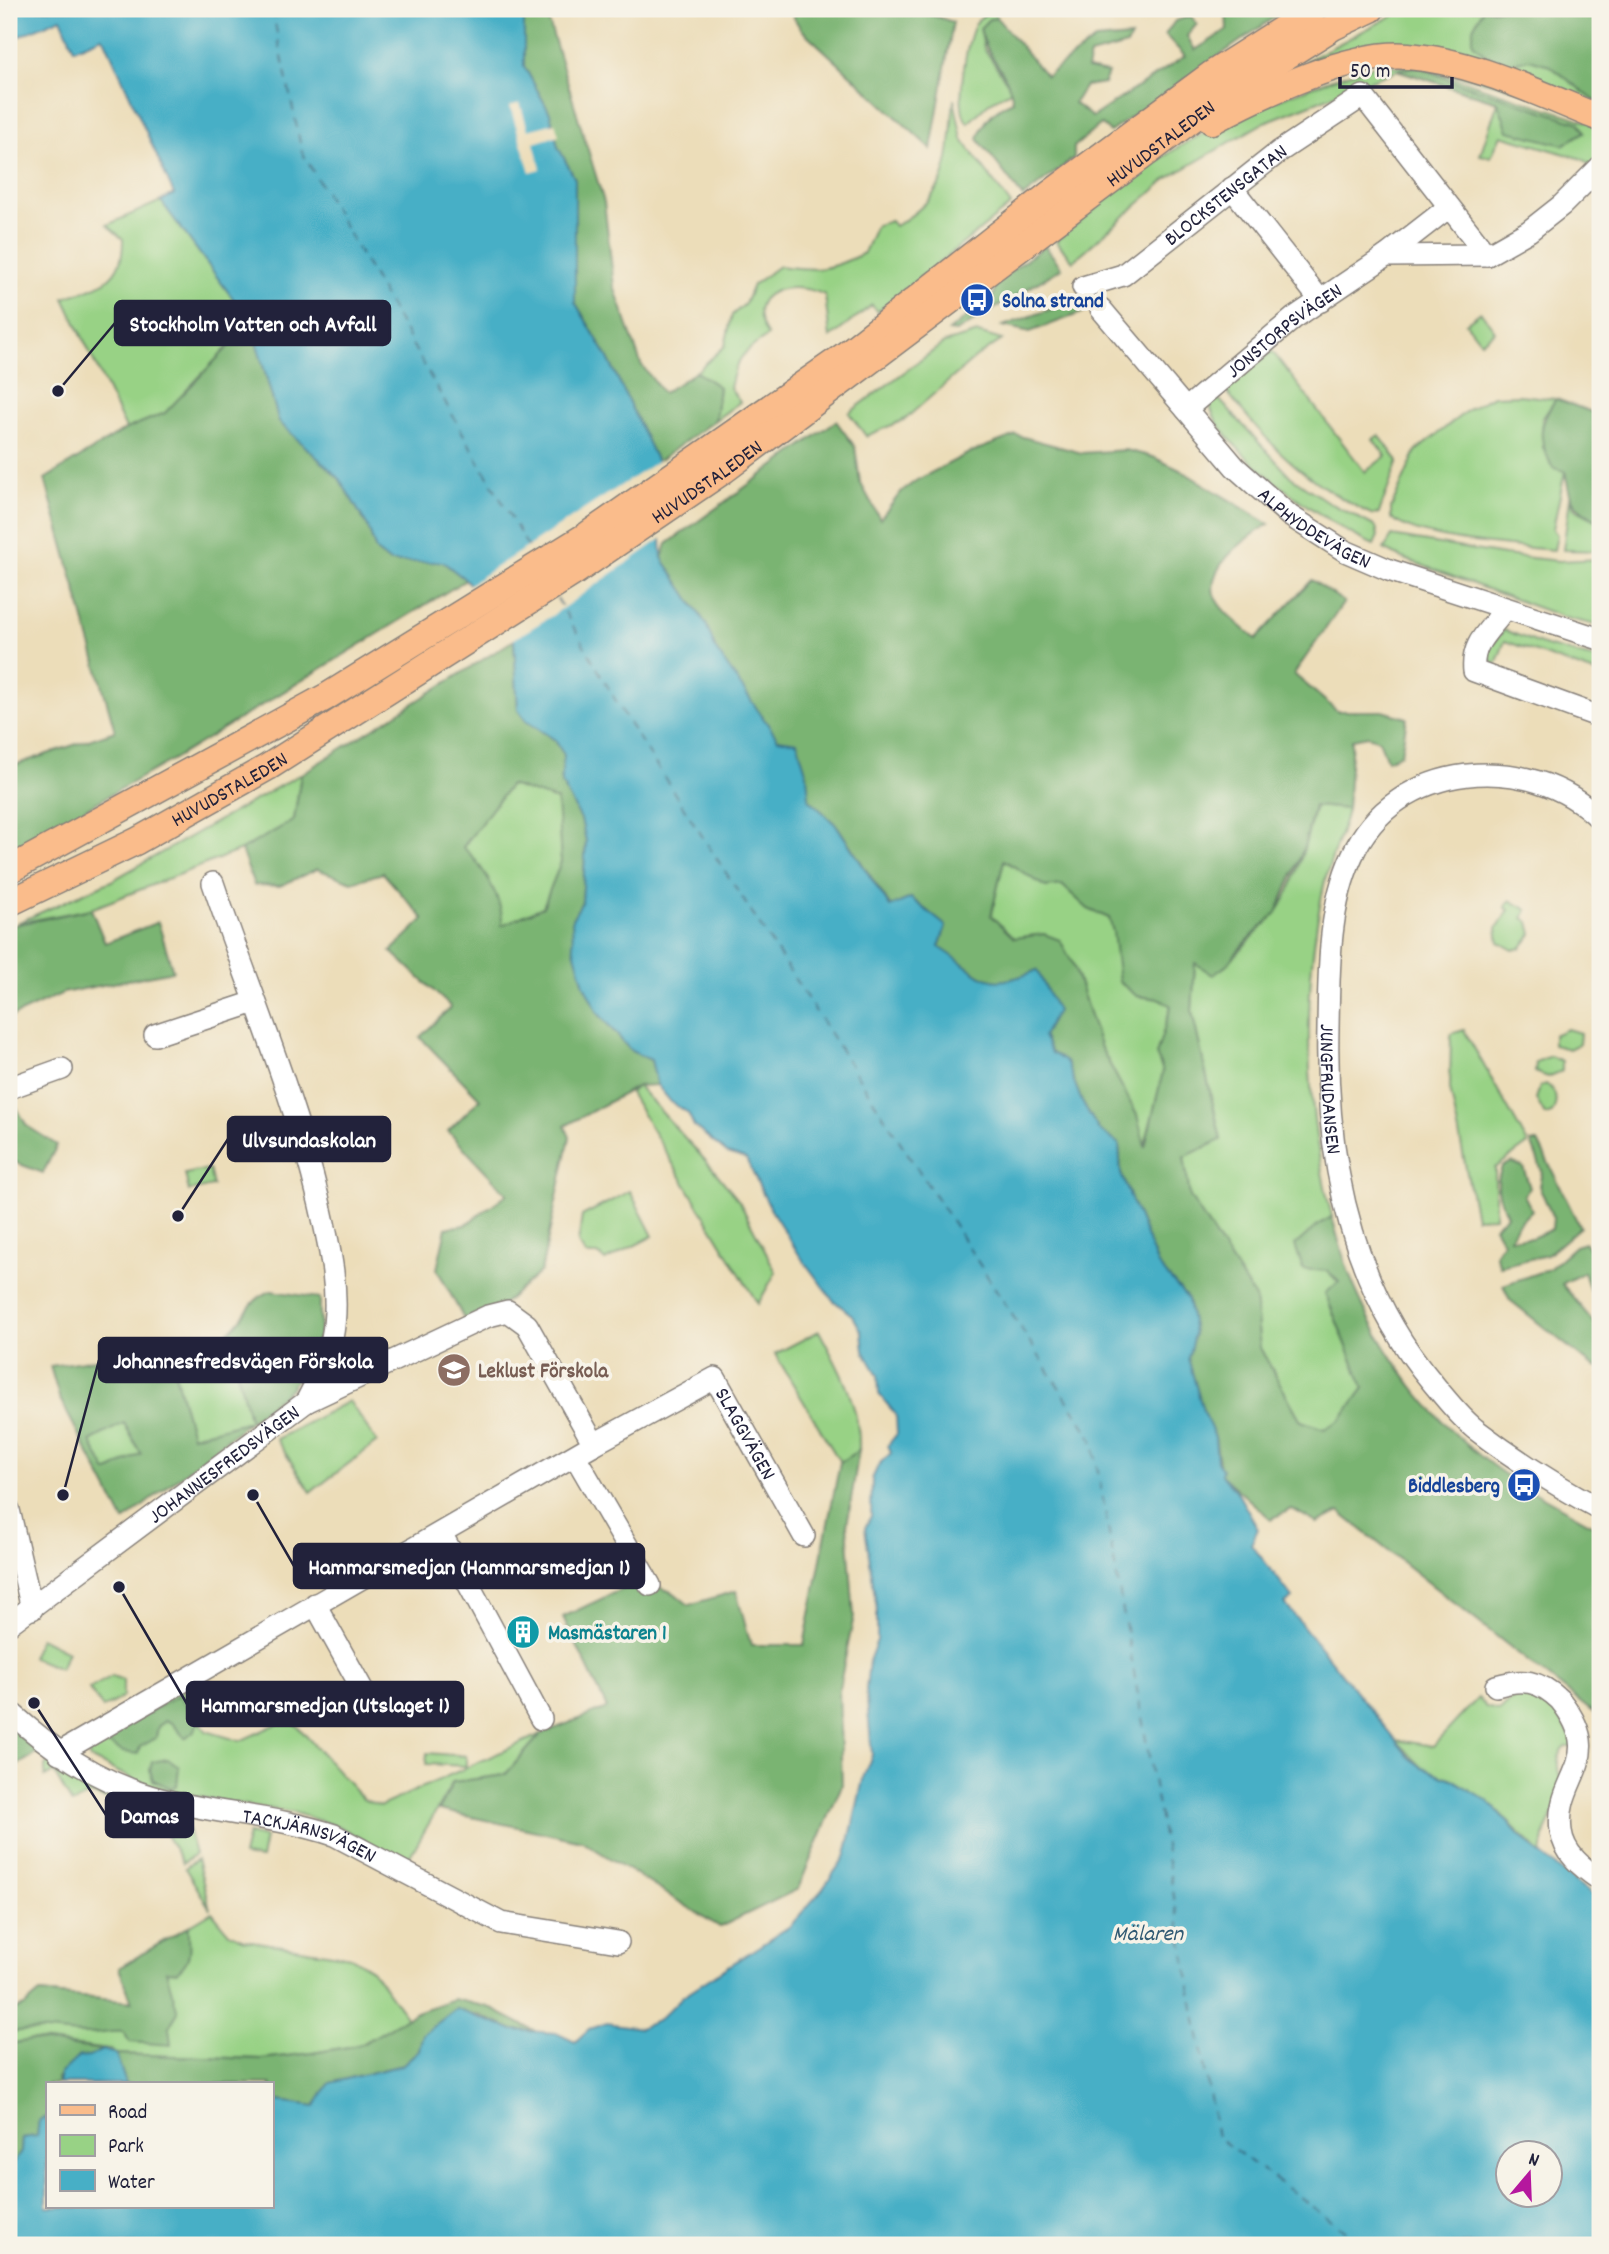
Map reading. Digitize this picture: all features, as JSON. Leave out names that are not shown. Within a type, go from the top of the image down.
[{"type":"main road","name":"HUVUDSTALEDEN","points":[[9,903],[137,841],[268,768],[639,530],[850,364],[1120,142],[1212,74],[1314,9]]},
{"type":"main road","name":"HUVUDSTALEDEN","points":[[9,870],[254,738],[393,657],[589,534],[850,364],[1224,95],[1333,27],[1371,9]]},
{"type":"main road","points":[[1108,178],[1253,99],[1314,75],[1365,60],[1405,55],[1477,71],[1600,118]]},
{"type":"street","name":"BLOCKSTENSGATAN","points":[[1083,287],[1123,275],[1280,152],[1363,96],[1449,207]]},
{"type":"street","points":[[1386,256],[1487,255],[1529,231],[1562,205],[1600,167]]},
{"type":"street","points":[[1232,188],[1321,301]]},
{"type":"street","points":[[1449,207],[1487,255]]},
{"type":"street","name":"JONSTORPSVÄGEN","points":[[1186,409],[1284,325],[1386,256],[1449,207]]},
{"type":"street","name":"ALPHYDDEVÄGEN","points":[[1101,309],[1253,483],[1290,516],[1345,551],[1389,570],[1600,639]]},
{"type":"street","points":[[1505,608],[1482,634],[1473,657],[1475,671],[1600,717]]},
{"type":"street","name":"JUNGFRUDANSEN","points":[[1600,819],[1572,797],[1554,788],[1535,780],[1496,773],[1462,775],[1432,784],[1395,803],[1363,836],[1342,884],[1334,924],[1327,1052],[1332,1137],[1357,1252],[1383,1311],[1403,1344],[1447,1401],[1484,1435],[1560,1488],[1600,1509]]},
{"type":"street","name":"JOHANNESFREDSVÄGEN","points":[[9,1624],[306,1402],[323,1370],[332,1337],[333,1276],[327,1234],[300,1128],[214,883]]},
{"type":"street","points":[[155,1035],[255,1002]]},
{"type":"street","points":[[9,1088],[62,1069]]},
{"type":"street","points":[[59,1753],[594,1444],[527,1325],[508,1311],[488,1316],[306,1402]]},
{"type":"street","name":"SLAGGVÄGEN","points":[[594,1444],[716,1378],[804,1536]]},
{"type":"street","points":[[575,1456],[650,1585]]},
{"type":"street","points":[[9,1510],[32,1609]]},
{"type":"street","points":[[441,1533],[541,1719]]},
{"type":"street","points":[[315,1604],[376,1714]]},
{"type":"street","points":[[1496,1686],[1518,1680],[1542,1686],[1574,1712],[1582,1725],[1589,1749],[1564,1809],[1561,1832],[1565,1846],[1579,1865],[1600,1880]]},
{"type":"street","name":"TACKJÄRNSVÄGEN","points":[[9,1711],[59,1753],[99,1777],[151,1796],[293,1822],[334,1835],[501,1923],[618,1942]]},
{"type":"green space","points":[[524,9],[545,9],[604,202],[614,286],[641,364],[663,393],[696,372],[719,387],[715,420],[657,462],[608,358],[575,302],[575,179],[558,147],[550,113],[524,66]]},
{"type":"green space","points":[[793,9],[913,9],[953,22],[931,149],[801,29],[794,18]]},
{"type":"green space","points":[[1226,9],[1286,9],[1110,132],[1101,124],[1074,147],[1074,158],[1023,197],[978,139],[991,116],[1013,101],[1007,81],[983,39],[980,28],[989,19],[997,18],[1046,76],[1095,40],[1131,37],[1127,45],[1090,55],[1087,69],[1108,73],[1104,83],[1085,86],[1074,103],[1092,117],[1185,56],[1165,35],[1175,21],[1191,16],[1197,24],[1187,36],[1195,50],[1227,30]]},
{"type":"green space","points":[[1405,9],[1600,9],[1600,108],[1352,51],[1306,61]]},
{"type":"green space","points":[[1483,9],[1600,9],[1600,105],[1549,65],[1529,59],[1510,64],[1485,55],[1473,43],[1473,28]]},
{"type":"green space","points":[[993,10],[997,18],[989,19],[980,28],[984,48],[1012,90],[990,102],[968,123],[962,104],[962,90],[969,44],[977,21]]},
{"type":"green space","points":[[1372,66],[1418,66],[1600,126],[1600,174],[1582,159],[1501,135],[1491,157],[1480,155],[1498,102],[1397,70],[1265,122],[1168,178],[1073,261],[1056,241],[1102,202],[1184,144],[1276,100]]},
{"type":"green space","points":[[1418,66],[1452,81],[1580,123],[1584,132],[1563,145],[1508,131],[1498,102],[1397,70]]},
{"type":"green space","points":[[954,99],[962,139],[1011,205],[877,312],[872,305],[830,338],[825,295],[798,288],[773,292],[764,299],[760,308],[760,320],[768,336],[742,357],[732,378],[730,388],[740,402],[715,420],[719,387],[696,372],[725,346],[732,315],[745,304],[753,285],[779,266],[823,268],[864,253],[876,225],[891,221],[895,226],[914,213],[938,187],[944,173],[951,140]]},
{"type":"green space","points":[[161,201],[251,323],[165,413],[126,429],[64,298],[107,280],[119,265],[123,239],[107,225]]},
{"type":"green space","points":[[1045,246],[1062,268],[956,332],[949,331],[994,295],[996,282]]},
{"type":"green space","points":[[1082,298],[1092,309],[1030,332],[1003,326]]},
{"type":"green space","points":[[1481,312],[1495,331],[1481,342],[1466,323]]},
{"type":"green space","points":[[251,323],[279,422],[339,478],[368,527],[376,551],[390,562],[443,562],[466,580],[177,757],[9,852],[9,767],[115,731],[45,479],[126,429],[165,413]]},
{"type":"green space","points":[[978,333],[1002,340],[975,358],[904,420],[866,436],[849,413],[944,343]]},
{"type":"green space","points":[[1272,351],[1365,472],[1386,456],[1373,439],[1379,435],[1398,461],[1379,513],[1373,515],[1308,476],[1273,445],[1224,388]]},
{"type":"green space","points":[[1520,395],[1556,399],[1542,419],[1543,448],[1565,471],[1553,529],[1557,535],[1554,550],[1445,538],[1405,526],[1391,518],[1391,508],[1416,451],[1469,409],[1493,396]]},
{"type":"green space","points":[[1216,396],[1291,477],[1328,502],[1376,527],[1378,536],[1374,545],[1306,505],[1254,464],[1217,422],[1210,404]]},
{"type":"green space","points":[[1556,399],[1600,415],[1600,522],[1574,503],[1565,471],[1553,468],[1544,449],[1543,425]]},
{"type":"green space","points":[[836,421],[855,447],[860,482],[880,519],[902,491],[917,480],[969,453],[1016,435],[1082,453],[1126,450],[1153,457],[1180,470],[1269,524],[1231,553],[1213,583],[1214,594],[1221,607],[1256,639],[1312,580],[1344,602],[1294,674],[1337,711],[1383,711],[1407,718],[1401,754],[1387,760],[1379,740],[1368,736],[1352,739],[1347,809],[1314,806],[1304,848],[1277,912],[1242,946],[1226,966],[1213,975],[1195,963],[1192,1012],[1221,1140],[1184,1157],[1190,1197],[1255,1298],[1260,1348],[1301,1421],[1324,1429],[1340,1420],[1364,1388],[1325,1293],[1339,1282],[1327,1271],[1303,1269],[1295,1245],[1319,1224],[1332,1217],[1348,1271],[1368,1315],[1398,1367],[1416,1391],[1457,1435],[1503,1473],[1600,1529],[1600,1718],[1339,1512],[1317,1523],[1292,1509],[1271,1519],[1221,1475],[1215,1437],[1204,1414],[1188,1358],[1194,1334],[1188,1299],[1158,1265],[1121,1174],[1119,1144],[1099,1130],[1082,1102],[1067,1063],[1051,1052],[1043,1036],[1037,970],[1010,982],[989,982],[939,947],[946,926],[911,898],[891,907],[837,826],[809,799],[807,775],[756,712],[716,650],[706,624],[662,558],[667,544]],"holes":[[[1004,860],[1046,887],[1062,885],[1088,909],[1109,918],[1119,982],[1137,996],[1160,999],[1171,1006],[1156,1055],[1163,1071],[1145,1147],[1137,1115],[1100,1046],[1073,964],[1060,940],[1044,934],[1014,938],[991,916]]]},
{"type":"green space","points":[[1570,498],[1575,509],[1600,522],[1600,551],[1563,550]]},
{"type":"green space","points":[[1392,536],[1504,555],[1559,561],[1600,559],[1600,626],[1566,618],[1402,558],[1384,549]]},
{"type":"green space","points":[[1504,630],[1546,646],[1600,660],[1600,675],[1505,641],[1493,672],[1489,670],[1492,660],[1482,657]]},
{"type":"green space","points":[[514,640],[518,710],[526,721],[555,740],[564,755],[561,782],[581,819],[586,841],[582,902],[572,919],[598,1013],[631,1051],[651,1060],[657,1085],[638,1086],[565,1126],[570,1137],[541,1271],[502,1305],[464,1319],[437,1269],[446,1228],[465,1225],[507,1194],[448,1131],[480,1099],[420,1037],[451,1007],[391,951],[424,919],[383,873],[352,882],[317,869],[280,886],[254,885],[241,850],[294,820],[301,774]],"holes":[[[510,785],[557,800],[561,862],[543,907],[502,925],[502,915],[490,883],[477,862],[463,847]]]},
{"type":"green space","points":[[301,774],[294,820],[241,850],[91,909],[17,923],[111,881]]},
{"type":"green space","points":[[510,785],[558,800],[561,862],[543,907],[501,926],[463,847]]},
{"type":"green space","points":[[1315,806],[1347,809],[1324,885],[1317,926],[1309,1009],[1309,1051],[1316,1135],[1332,1217],[1319,1224],[1327,1271],[1339,1283],[1325,1293],[1364,1388],[1340,1420],[1324,1429],[1301,1421],[1260,1348],[1255,1298],[1190,1197],[1184,1156],[1221,1139],[1192,1012],[1195,963],[1226,966],[1275,914],[1294,878]]},
{"type":"green space","points":[[1004,860],[1046,887],[1062,885],[1088,909],[1109,918],[1137,996],[1160,999],[1171,1006],[1166,1024],[1164,1071],[1144,1148],[1137,1115],[1100,1046],[1073,964],[1044,934],[1014,938],[991,916]]},
{"type":"green space","points":[[1510,900],[1527,910],[1523,918],[1529,922],[1532,934],[1521,948],[1513,950],[1499,942],[1497,928],[1509,910],[1505,907]]},
{"type":"green space","points":[[91,909],[105,943],[158,922],[173,971],[63,993],[9,1018],[9,926]]},
{"type":"green space","points":[[1567,1029],[1580,1033],[1579,1044],[1569,1049],[1553,1045],[1553,1035]]},
{"type":"green space","points":[[1464,1030],[1528,1144],[1495,1168],[1495,1217],[1476,1218],[1450,1089],[1451,1034]]},
{"type":"green space","points":[[1550,1056],[1562,1061],[1562,1071],[1548,1077],[1535,1072],[1536,1062]]},
{"type":"green space","points":[[1546,1084],[1554,1093],[1556,1101],[1552,1113],[1545,1115],[1536,1099],[1540,1086]]},
{"type":"green space","points":[[638,1086],[739,1201],[776,1272],[758,1304],[630,1093]]},
{"type":"green space","points":[[10,1096],[27,1126],[57,1145],[43,1173],[9,1160]]},
{"type":"green space","points":[[1531,1142],[1538,1142],[1580,1227],[1547,1255],[1500,1266],[1495,1254],[1503,1242],[1494,1227],[1507,1215],[1498,1192],[1502,1167],[1512,1162],[1523,1167],[1530,1188],[1524,1195],[1532,1210],[1518,1224],[1510,1238],[1532,1238],[1552,1229],[1553,1218],[1539,1186],[1542,1171]]},
{"type":"green space","points":[[209,1169],[213,1186],[189,1191],[185,1174]]},
{"type":"green space","points":[[630,1191],[653,1236],[605,1261],[600,1255],[586,1255],[578,1243],[582,1216]]},
{"type":"green space","points":[[1585,1243],[1600,1265],[1600,1304],[1590,1291],[1584,1272],[1562,1284],[1600,1330],[1600,1369],[1591,1365],[1510,1300],[1503,1285],[1549,1269],[1575,1246]]},
{"type":"green space","points":[[271,1291],[320,1298],[320,1333],[312,1355],[290,1389],[250,1421],[227,1333],[256,1300]]},
{"type":"green space","points":[[819,1331],[847,1388],[859,1434],[859,1450],[840,1462],[775,1354]]},
{"type":"green space","points":[[227,1333],[250,1421],[192,1436],[168,1348]]},
{"type":"green space","points":[[168,1348],[192,1436],[250,1421],[124,1521],[59,1397],[50,1366]],"holes":[[[124,1423],[141,1454],[107,1472],[90,1441]]]},
{"type":"green space","points":[[349,1401],[377,1442],[311,1492],[276,1439]]},
{"type":"green space","points":[[124,1422],[141,1454],[107,1472],[90,1441]]},
{"type":"green space","points":[[859,1450],[847,1525],[854,1616],[839,1688],[842,1785],[798,1889],[720,1927],[582,1841],[439,1810],[453,1782],[505,1775],[541,1734],[607,1708],[563,1617],[641,1580],[674,1593],[689,1605],[736,1591],[751,1645],[804,1645],[840,1462]]},
{"type":"green space","points":[[40,1638],[68,1652],[60,1669],[31,1657]]},
{"type":"green space","points":[[112,1676],[123,1680],[123,1697],[103,1708],[89,1689]]},
{"type":"green space","points":[[181,1688],[206,1731],[240,1741],[290,1718],[364,1800],[381,1806],[541,1734],[505,1775],[453,1782],[406,1863],[340,1827],[295,1813],[180,1794],[137,1781],[89,1758],[88,1744]]},
{"type":"green space","points":[[1521,1689],[1547,1699],[1578,1747],[1566,1747],[1558,1761],[1558,1771],[1566,1786],[1545,1831],[1541,1855],[1488,1801],[1452,1779],[1423,1768],[1395,1740],[1433,1746],[1478,1698],[1486,1707],[1500,1711]]},
{"type":"green space","points":[[179,1695],[198,1722],[195,1730],[185,1738],[172,1723],[165,1720],[158,1727],[156,1738],[140,1747],[138,1754],[123,1752],[107,1743],[106,1738]]},
{"type":"green space","points":[[12,1729],[39,1752],[11,1769],[9,1731]]},
{"type":"green space","points":[[427,1753],[466,1756],[466,1766],[426,1764]]},
{"type":"green space","points":[[167,1759],[179,1767],[177,1786],[170,1788],[153,1780],[150,1770],[152,1762]]},
{"type":"green space","points":[[50,1760],[97,1788],[140,1805],[135,1809],[90,1794],[72,1804],[54,1772],[45,1777],[45,1766]]},
{"type":"green space","points":[[186,1822],[195,1854],[183,1863],[166,1835]]},
{"type":"green space","points":[[248,1834],[265,1838],[261,1859],[243,1856]]},
{"type":"green space","points":[[197,1859],[210,1909],[185,1868]]},
{"type":"green space","points":[[212,1912],[229,1933],[245,1940],[351,1957],[372,1970],[407,2018],[360,2045],[261,2059],[116,2054],[110,2050],[32,2040],[9,2044],[9,2012],[25,2006],[40,1993],[132,2002],[119,1968]]},
{"type":"green space","points":[[189,1926],[186,1962],[177,1972],[166,1971],[178,2012],[169,2027],[171,2045],[130,2042],[123,2032],[9,2032],[9,2012],[25,2006],[40,1993],[132,2002],[119,1968]]},
{"type":"green space","points":[[453,1999],[488,2007],[535,2031],[513,2030],[477,2014],[424,2034],[419,2050],[402,2065],[330,2083],[315,2106],[273,2100],[273,2082],[125,2082],[116,2054],[261,2059],[312,2053],[360,2045],[417,2012]]},
{"type":"green space","points":[[32,2040],[102,2050],[89,2057],[79,2056],[57,2079],[58,2082],[46,2082],[46,2117],[39,2120],[37,2136],[22,2138],[21,2152],[9,2171],[9,2044]]},
{"type":"water","name":"Mälaren","points":[[9,9],[524,9],[524,66],[550,113],[558,147],[575,179],[575,302],[608,358],[657,462],[662,558],[706,624],[716,650],[778,739],[797,742],[807,775],[809,799],[837,826],[890,907],[911,898],[946,926],[939,947],[984,978],[1005,980],[1037,970],[1057,1011],[1043,1036],[1051,1052],[1067,1063],[1082,1102],[1099,1130],[1119,1144],[1121,1174],[1158,1265],[1188,1299],[1194,1334],[1188,1358],[1204,1414],[1215,1437],[1221,1475],[1236,1490],[1258,1529],[1251,1544],[1293,1598],[1285,1604],[1409,1757],[1423,1768],[1452,1779],[1488,1801],[1530,1846],[1600,1901],[1600,2245],[9,2245],[9,2171],[21,2152],[22,2138],[37,2136],[39,2120],[46,2117],[46,2208],[273,2208],[273,2100],[315,2106],[330,2083],[402,2065],[419,2050],[423,2034],[456,2009],[513,2030],[556,2033],[575,2042],[589,2029],[607,2023],[639,2028],[658,2021],[683,1996],[790,1926],[822,1890],[846,1855],[864,1775],[872,1755],[866,1689],[869,1661],[877,1640],[877,1610],[865,1528],[871,1516],[872,1479],[879,1464],[891,1453],[888,1445],[897,1434],[896,1415],[879,1394],[878,1375],[864,1351],[862,1332],[853,1316],[833,1300],[800,1256],[771,1210],[746,1159],[727,1153],[694,1126],[688,1113],[671,1102],[657,1085],[651,1060],[631,1051],[598,1013],[584,985],[573,946],[572,919],[582,902],[586,841],[581,819],[561,782],[564,755],[555,740],[526,721],[518,710],[514,640],[466,580],[443,562],[390,562],[376,551],[368,527],[339,478],[279,422],[251,323],[161,201],[174,194],[105,40],[102,37],[74,49],[61,18],[13,39],[9,33]]},
{"type":"water","points":[[102,2050],[116,2054],[125,2082],[58,2082],[60,2074],[79,2056],[89,2057]]},
{"type":"pier","points":[[520,103],[528,130],[555,123],[559,135],[534,143],[541,169],[530,172],[510,106]]},
{"type":"pier","points":[[660,460],[664,537],[553,615],[511,641],[467,586]]},
{"type":"ferry route","points":[[272,9],[302,152],[532,554]]},
{"type":"ferry route","points":[[557,598],[627,720],[1092,1438],[1217,2137],[1365,2245]]},
{"type":"place","name":"Solna strand","points":[[977,300]]},
{"type":"place","name":"Stockholm Vatten och Avfall","points":[[58,391]]},
{"type":"place","name":"Ulvsundaskolan","points":[[178,1216]]},
{"type":"place","name":"Leklust Förskola","points":[[454,1370]]},
{"type":"place","name":"Biddlesberg","points":[[1524,1485]]},
{"type":"place","name":"Johannesfredsvägen Förskola","points":[[63,1495]]},
{"type":"place","name":"Hammarsmedjan (Hammarsmedjan 1)","points":[[253,1495]]},
{"type":"place","name":"Hammarsmedjan (Utslaget 1)","points":[[119,1587]]},
{"type":"place","name":"Masmästaren 1","points":[[523,1632]]},
{"type":"place","name":"Damas","points":[[34,1703]]}]
